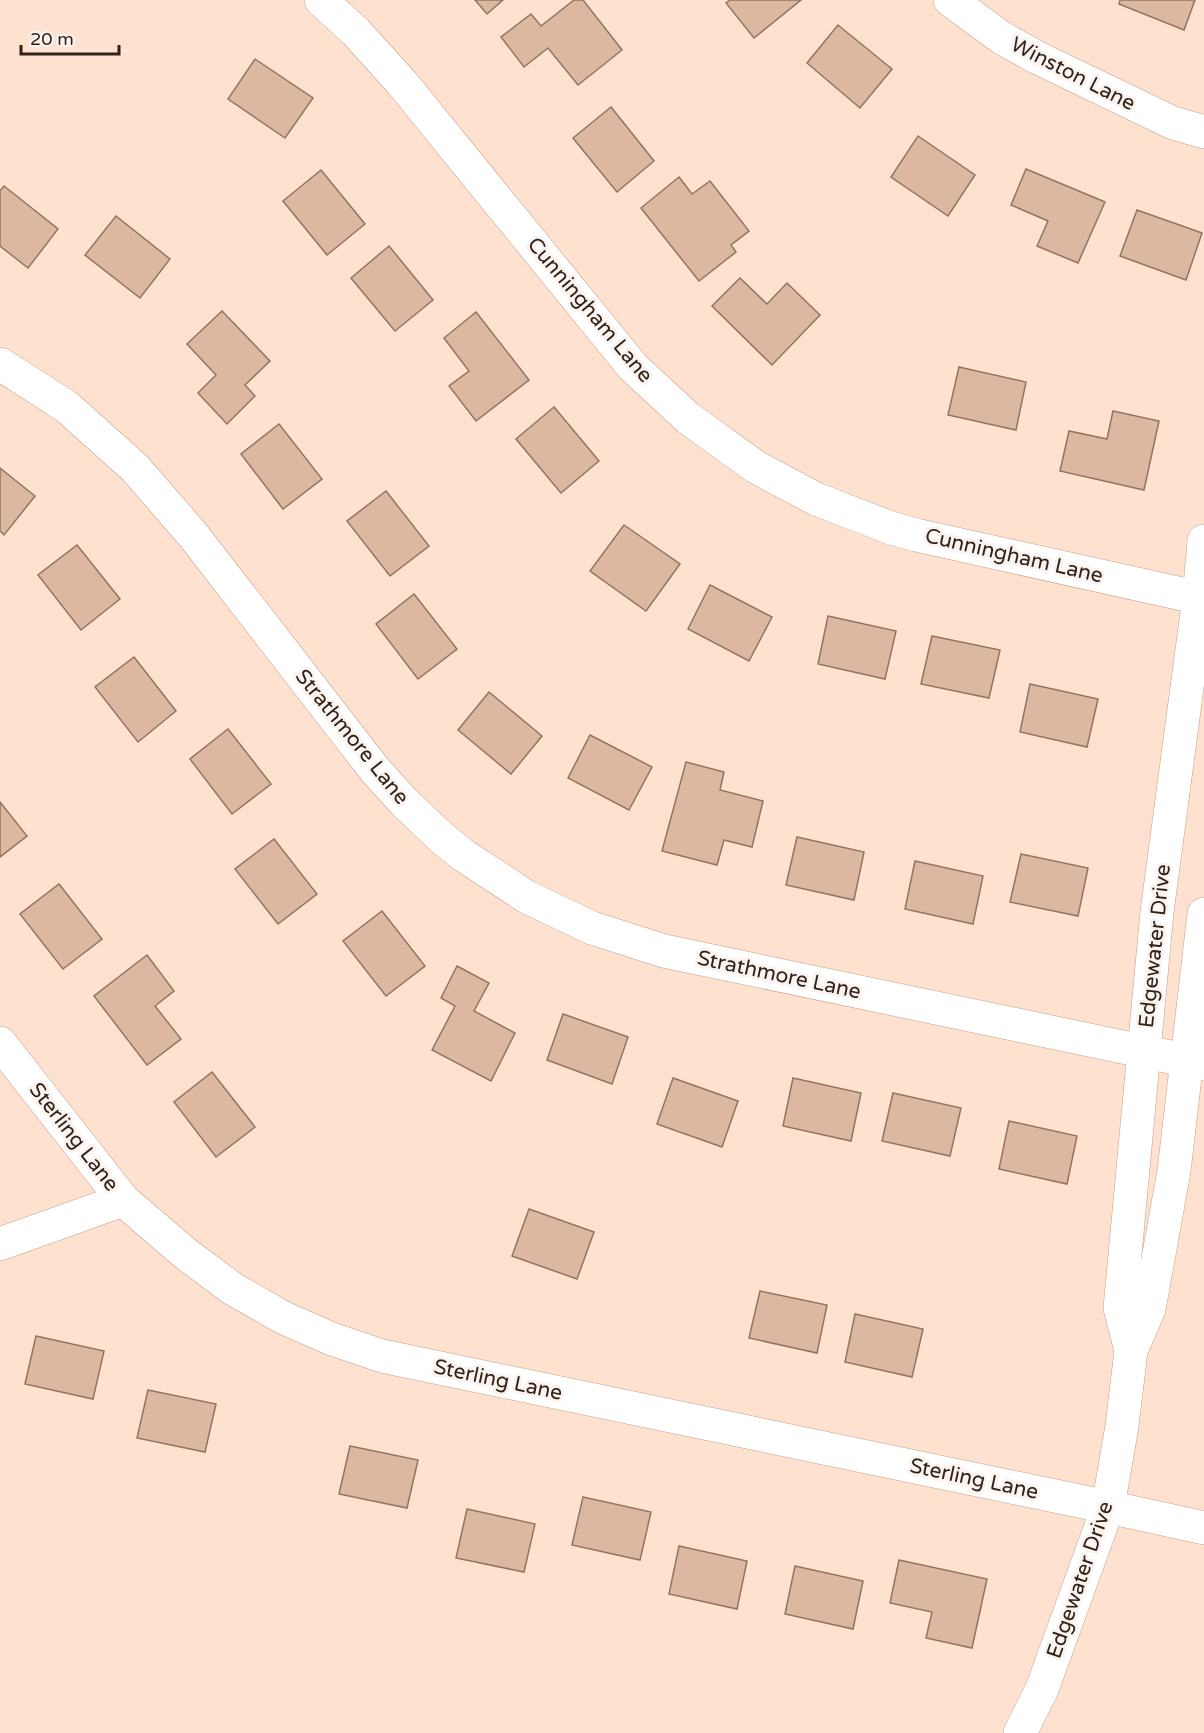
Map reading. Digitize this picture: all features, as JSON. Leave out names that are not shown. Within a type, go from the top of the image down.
[{"type":"street","name":"Cunningham Lane","points":[[321,0],[356,32],[402,83],[633,366],[688,418],[756,467],[816,499],[891,528],[1202,598]]},
{"type":"street","name":"Winston Lane","points":[[950,0],[1002,38],[1036,57],[1173,123],[1204,132]]},
{"type":"street","name":"Strathmore Lane","points":[[0,364],[67,407],[135,468],[193,535],[389,786],[443,839],[527,897],[592,928],[664,951],[1196,1062]]},
{"type":"street","name":"Edgewater Drive","points":[[1131,1351],[1120,1308],[1157,912],[1202,598],[1204,541]]},
{"type":"street","name":"Edgewater Drive","points":[[1020,1733],[1042,1689],[1108,1507],[1122,1426],[1131,1351],[1149,1310],[1196,1062],[1204,914]]},
{"type":"street","name":"Sterling Lane","points":[[0,1043],[123,1200],[186,1254],[233,1289],[284,1318],[332,1339],[382,1356],[1204,1528]]},
{"type":"street","points":[[0,1244],[123,1200]]},
{"type":"building","points":[[475,0],[503,0],[487,14]]},
{"type":"building","points":[[574,0],[583,0],[622,50],[578,85],[548,48],[524,67],[501,37],[531,14],[541,26]]},
{"type":"building","points":[[730,0],[801,0],[754,38],[726,3]]},
{"type":"building","points":[[1120,0],[1195,0],[1184,30],[1119,4]]},
{"type":"building","points":[[838,25],[892,69],[860,108],[807,63]]},
{"type":"building","points":[[255,59],[313,98],[285,138],[228,99]]},
{"type":"building","points":[[611,107],[654,161],[617,192],[573,138]]},
{"type":"building","points":[[918,136],[975,175],[948,216],[891,177]]},
{"type":"building","points":[[1026,169],[1105,202],[1078,263],[1037,246],[1048,221],[1011,205]]},
{"type":"building","points":[[321,170],[365,224],[327,255],[283,201]]},
{"type":"building","points":[[679,177],[692,194],[710,181],[749,231],[731,245],[736,252],[699,281],[641,208]]},
{"type":"building","points":[[4,186],[58,229],[28,268],[0,246],[0,191]]},
{"type":"building","points":[[1137,210],[1202,233],[1186,280],[1120,256]]},
{"type":"building","points":[[116,216],[170,259],[140,298],[85,255]]},
{"type":"building","points":[[389,246],[433,300],[395,331],[351,278]]},
{"type":"building","points":[[740,278],[767,304],[787,283],[820,315],[772,365],[712,306]]},
{"type":"building","points":[[222,311],[270,361],[245,385],[255,396],[227,424],[198,393],[216,375],[187,344]]},
{"type":"building","points":[[476,312],[529,380],[476,421],[449,386],[469,371],[444,338]]},
{"type":"building","points":[[959,367],[1026,382],[1016,430],[948,415]]},
{"type":"building","points":[[554,407],[599,461],[561,493],[516,439]]},
{"type":"building","points":[[1113,411],[1159,421],[1144,490],[1060,471],[1069,431],[1107,439]]},
{"type":"building","points":[[279,424],[322,479],[283,509],[241,454]]},
{"type":"building","points":[[0,468],[35,496],[4,535],[0,531]]},
{"type":"building","points":[[386,491],[429,546],[390,576],[347,521]]},
{"type":"building","points":[[624,525],[680,564],[646,611],[590,571]]},
{"type":"building","points":[[77,545],[120,599],[81,630],[38,575]]},
{"type":"building","points":[[710,585],[772,617],[749,661],[688,629]]},
{"type":"building","points":[[414,594],[457,649],[418,679],[376,624]]},
{"type":"building","points":[[828,616],[896,631],[885,679],[818,664]]},
{"type":"building","points":[[932,636],[1000,650],[989,698],[921,684]]},
{"type":"building","points":[[134,657],[176,711],[138,742],[95,687]]},
{"type":"building","points":[[1030,684],[1098,699],[1087,747],[1020,732]]},
{"type":"building","points":[[489,692],[542,736],[511,774],[458,730]]},
{"type":"building","points":[[228,729],[271,784],[232,814],[190,759]]},
{"type":"building","points":[[590,735],[652,767],[629,810],[568,778]]},
{"type":"building","points":[[686,762],[724,772],[720,790],[763,801],[752,847],[724,840],[717,865],[662,851]]},
{"type":"building","points":[[0,802],[27,836],[0,857]]},
{"type":"building","points":[[797,837],[864,852],[854,900],[786,885]]},
{"type":"building","points":[[274,839],[317,894],[278,924],[235,869]]},
{"type":"building","points":[[1021,854],[1088,868],[1078,916],[1010,902]]},
{"type":"building","points":[[915,861],[983,876],[973,924],[905,909]]},
{"type":"building","points":[[59,884],[102,939],[63,969],[20,914]]},
{"type":"building","points":[[382,911],[425,966],[386,996],[343,941]]},
{"type":"building","points":[[147,955],[174,991],[155,1006],[181,1039],[147,1065],[94,996]]},
{"type":"building","points":[[457,966],[489,983],[474,1011],[515,1033],[491,1081],[432,1050],[455,1006],[441,998]]},
{"type":"building","points":[[563,1014],[628,1037],[612,1084],[547,1060]]},
{"type":"building","points":[[212,1072],[255,1127],[216,1157],[174,1102]]},
{"type":"building","points":[[673,1078],[738,1101],[722,1147],[657,1124]]},
{"type":"building","points":[[793,1078],[861,1093],[851,1141],[783,1126]]},
{"type":"building","points":[[893,1093],[961,1108],[950,1156],[882,1141]]},
{"type":"building","points":[[1009,1121],[1077,1136],[1067,1184],[999,1169]]},
{"type":"building","points":[[529,1209],[594,1232],[577,1279],[512,1256]]},
{"type":"building","points":[[760,1291],[827,1305],[817,1353],[749,1338]]},
{"type":"building","points":[[855,1314],[923,1329],[912,1377],[845,1362]]},
{"type":"building","points":[[36,1336],[104,1351],[93,1399],[25,1384]]},
{"type":"building","points":[[148,1390],[216,1404],[205,1452],[137,1438]]},
{"type":"building","points":[[350,1446],[418,1460],[407,1508],[339,1494]]},
{"type":"building","points":[[583,1497],[651,1512],[640,1560],[572,1545]]},
{"type":"building","points":[[467,1509],[535,1524],[524,1572],[456,1558]]},
{"type":"building","points":[[679,1546],[747,1561],[737,1609],[669,1594]]},
{"type":"building","points":[[899,1560],[987,1579],[972,1648],[926,1638],[932,1612],[890,1603]]},
{"type":"building","points":[[795,1566],[863,1581],[853,1629],[785,1614]]}]
